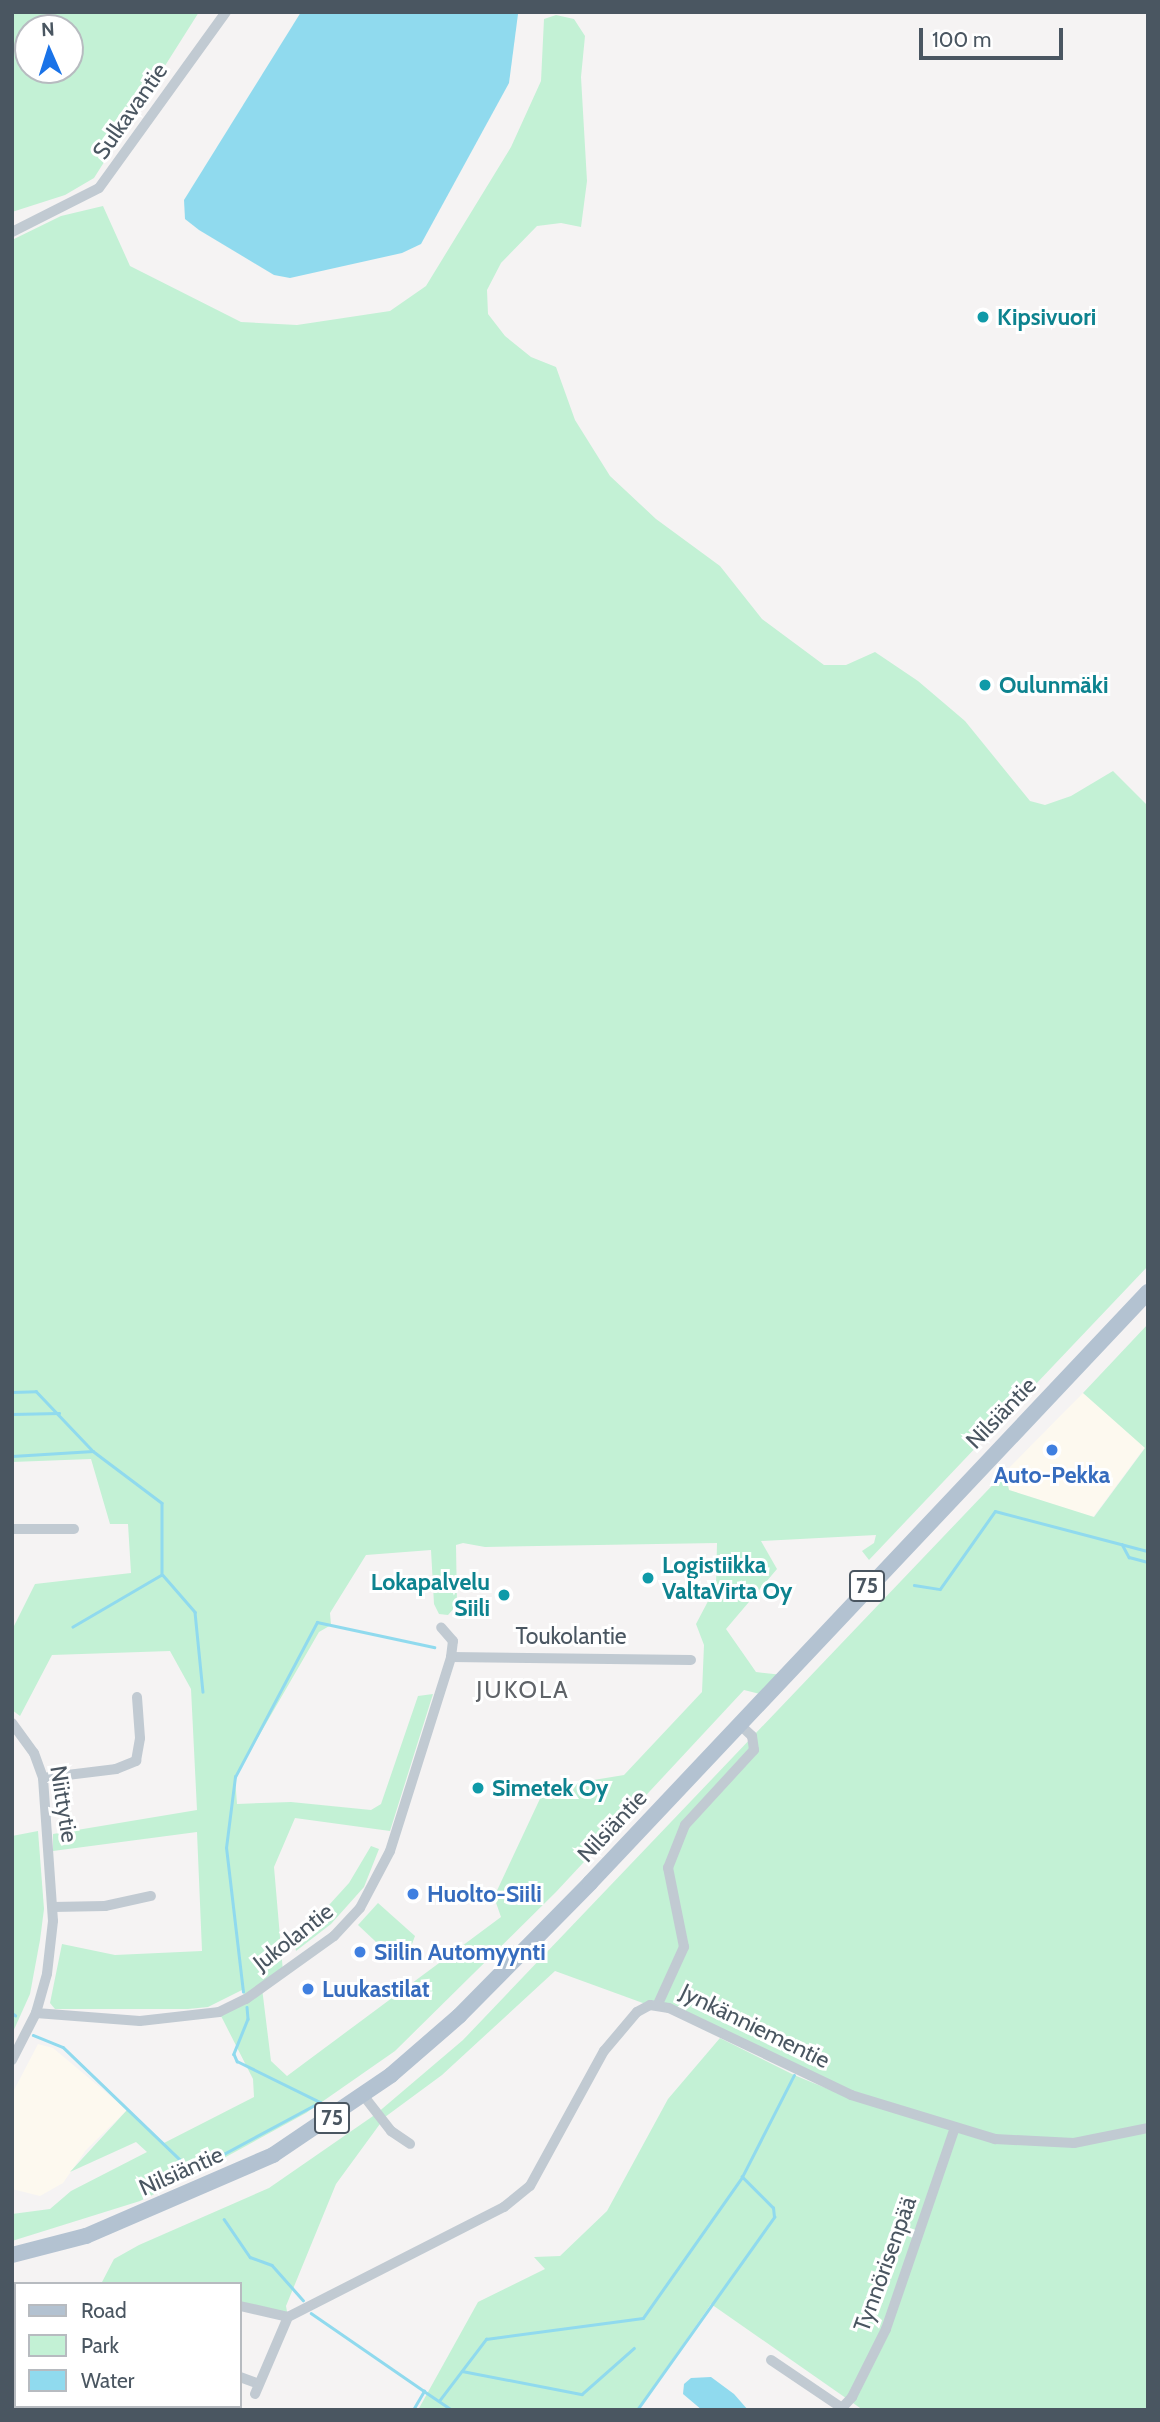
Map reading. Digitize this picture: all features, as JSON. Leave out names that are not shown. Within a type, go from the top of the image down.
[{"type":"main road","name":"Nilsiäntie","points":[[12,2255],[86,2236],[187,2195],[273,2155],[363,2095],[458,2016],[590,1883],[738,1723],[1148,1292]]},
{"type":"street","name":"Sulkavantie","points":[[12,232],[99,188],[226,12]]},
{"type":"street","points":[[12,1529],[74,1529]]},
{"type":"street","points":[[440,1627],[453,1641],[451,1657]]},
{"type":"street","name":"Toukolantie","points":[[451,1657],[691,1660]]},
{"type":"street","name":"Jukolantie","points":[[36,2013],[140,2021],[219,2012],[246,1999],[334,1936],[360,1908],[380,1877],[451,1657]]},
{"type":"street","points":[[43,1778],[116,1769],[136,1761],[140,1738],[137,1698]]},
{"type":"street","name":"Niittytie","points":[[12,1723],[34,1753],[43,1778],[53,1907],[47,1974],[36,2013],[12,2060]]},
{"type":"street","points":[[658,2004],[684,1947],[668,1868],[685,1825],[754,1749],[752,1737],[738,1723]]},
{"type":"street","points":[[53,1907],[105,1906],[151,1896]]},
{"type":"street","name":"Jynkänniementie","points":[[288,2317],[520,2196],[544,2167],[604,2051],[637,2012],[658,2004],[850,2095],[955,2128],[1032,2144],[1101,2140],[1148,2128]]},
{"type":"street","points":[[363,2095],[391,2131],[410,2144]]},
{"type":"street","name":"Tynnörisenpää","points":[[841,2409],[886,2329],[955,2128]]},
{"type":"street","points":[[242,2306],[288,2317],[257,2389],[242,2378]]},
{"type":"street","points":[[771,2360],[841,2409]]},
{"type":"shaded area","points":[[1083,1393],[1145,1447],[1093,1517],[1009,1490],[1005,1472]]},
{"type":"shaded area","points":[[38,2044],[53,2048],[127,2110],[86,2150],[63,2183],[40,2196],[12,2189],[12,2094]]},
{"type":"green space","points":[[12,12],[199,12],[94,178],[65,195],[12,212]]},
{"type":"green space","points":[[556,15],[574,19],[585,36],[581,77],[587,181],[581,227],[561,223],[537,226],[501,263],[487,290],[488,314],[505,336],[531,357],[556,367],[575,420],[610,476],[656,519],[720,566],[762,619],[824,665],[846,665],[875,652],[918,681],[965,721],[1030,801],[1045,805],[1071,796],[1113,771],[1148,806],[1148,1266],[869,1560],[862,1551],[874,1543],[876,1535],[761,1541],[777,1569],[726,1629],[756,1672],[783,1675],[764,1695],[744,1690],[556,1892],[395,2051],[306,2113],[191,2176],[140,2201],[12,2241],[12,2214],[50,2209],[71,2191],[147,2152],[136,2142],[70,2172],[127,2110],[162,2144],[254,2097],[253,2079],[219,2012],[246,1998],[242,1990],[208,2007],[188,2009],[55,2009],[50,2003],[62,1944],[115,1955],[202,1951],[197,1832],[53,1851],[53,1834],[197,1810],[191,1689],[170,1651],[52,1655],[20,1716],[12,1710],[12,1630],[35,1584],[131,1573],[128,1524],[110,1524],[91,1459],[12,1462],[12,240],[61,216],[103,206],[130,266],[241,322],[297,325],[390,311],[426,286],[511,147],[541,81],[544,19]],"holes":[[[463,1543],[485,1547],[717,1543],[716,1586],[696,1624],[704,1645],[702,1692],[624,1775],[545,1788],[494,1897],[501,1917],[287,2076],[271,2061],[262,1988],[283,1972],[274,1867],[295,1818],[390,1831],[433,1694],[418,1696],[381,1804],[371,1810],[291,1802],[237,1804],[235,1777],[319,1632],[331,1625],[330,1613],[366,1555],[431,1550],[434,1604],[439,1614],[448,1615],[457,1605],[456,1545]]]},
{"type":"green space","points":[[1148,1324],[1148,2410],[863,2410],[711,2304],[637,2410],[418,2410],[478,2302],[545,2269],[534,2257],[560,2256],[607,2211],[668,2099],[720,2038],[794,2075],[850,2098],[876,2102],[695,2022],[555,1971],[442,2075],[385,2117],[336,2184],[286,2306],[288,2317],[242,2306],[242,2282],[102,2282],[114,2259],[139,2245],[269,2188],[376,2114],[463,2040],[1005,1472],[1009,1490],[1094,1517],[1145,1448],[1083,1393]]},
{"type":"green space","points":[[38,1831],[44,1909],[30,1994],[12,2034],[12,1836]]},
{"type":"green space","points":[[371,1846],[379,1849],[364,1887],[331,1924],[296,1951],[293,1932],[319,1916],[349,1883]]},
{"type":"green space","points":[[378,1903],[415,1936],[412,1944],[393,1958],[358,1925]]},
{"type":"water","points":[[301,12],[518,14],[509,83],[421,244],[402,253],[290,278],[274,275],[199,230],[185,219],[184,200]]},
{"type":"water","points":[[711,2377],[734,2394],[748,2410],[702,2410],[683,2394],[684,2384],[691,2378]]},
{"type":"waterway","points":[[12,1392],[36,1391],[92,1450]]},
{"type":"waterway","points":[[12,1414],[59,1413]]},
{"type":"waterway","points":[[12,1456],[93,1451],[162,1503],[162,1575],[73,1627]]},
{"type":"waterway","points":[[914,1585],[940,1589],[995,1511],[1148,1551]]},
{"type":"waterway","points":[[1122,1544],[1129,1557],[1148,1562]]},
{"type":"waterway","points":[[163,1575],[195,1612],[203,1692]]},
{"type":"waterway","points":[[243,1992],[226,1848],[235,1777],[317,1622],[434,1647]]},
{"type":"waterway","points":[[247,2007],[248,2019],[234,2054],[237,2061],[320,2102]]},
{"type":"waterway","points":[[33,2035],[63,2047],[192,2171],[320,2102]]},
{"type":"waterway","points":[[637,2410],[774,2217],[773,2208],[742,2177],[794,2075]]},
{"type":"waterway","points":[[439,2401],[486,2339],[643,2318],[742,2177]]},
{"type":"waterway","points":[[224,2219],[250,2257],[272,2265],[303,2300]]},
{"type":"waterway","points":[[311,2313],[424,2391]]},
{"type":"waterway","points":[[462,2371],[582,2394],[634,2348]]},
{"type":"waterway","points":[[413,2410],[424,2391],[452,2410]]},
{"type":"place","name":"Kipsivuori","points":[[983,317]]},
{"type":"place","name":"Oulunmäki","points":[[985,685]]},
{"type":"place","name":"Auto-Pekka","points":[[1052,1450]]},
{"type":"place","name":"Logistiikka ValtaVirta Oy","points":[[648,1578]]},
{"type":"place","name":"Lokapalvelu Siili","points":[[504,1595]]},
{"type":"place","name":"Simetek Oy","points":[[478,1788]]},
{"type":"place","name":"Huolto-Siili","points":[[413,1894]]},
{"type":"place","name":"Siilin Automyynti","points":[[360,1952]]},
{"type":"place","name":"Luukastilat","points":[[308,1989]]},
{"type":"district","name":"JUKOLA","points":[[523,1690]]}]
